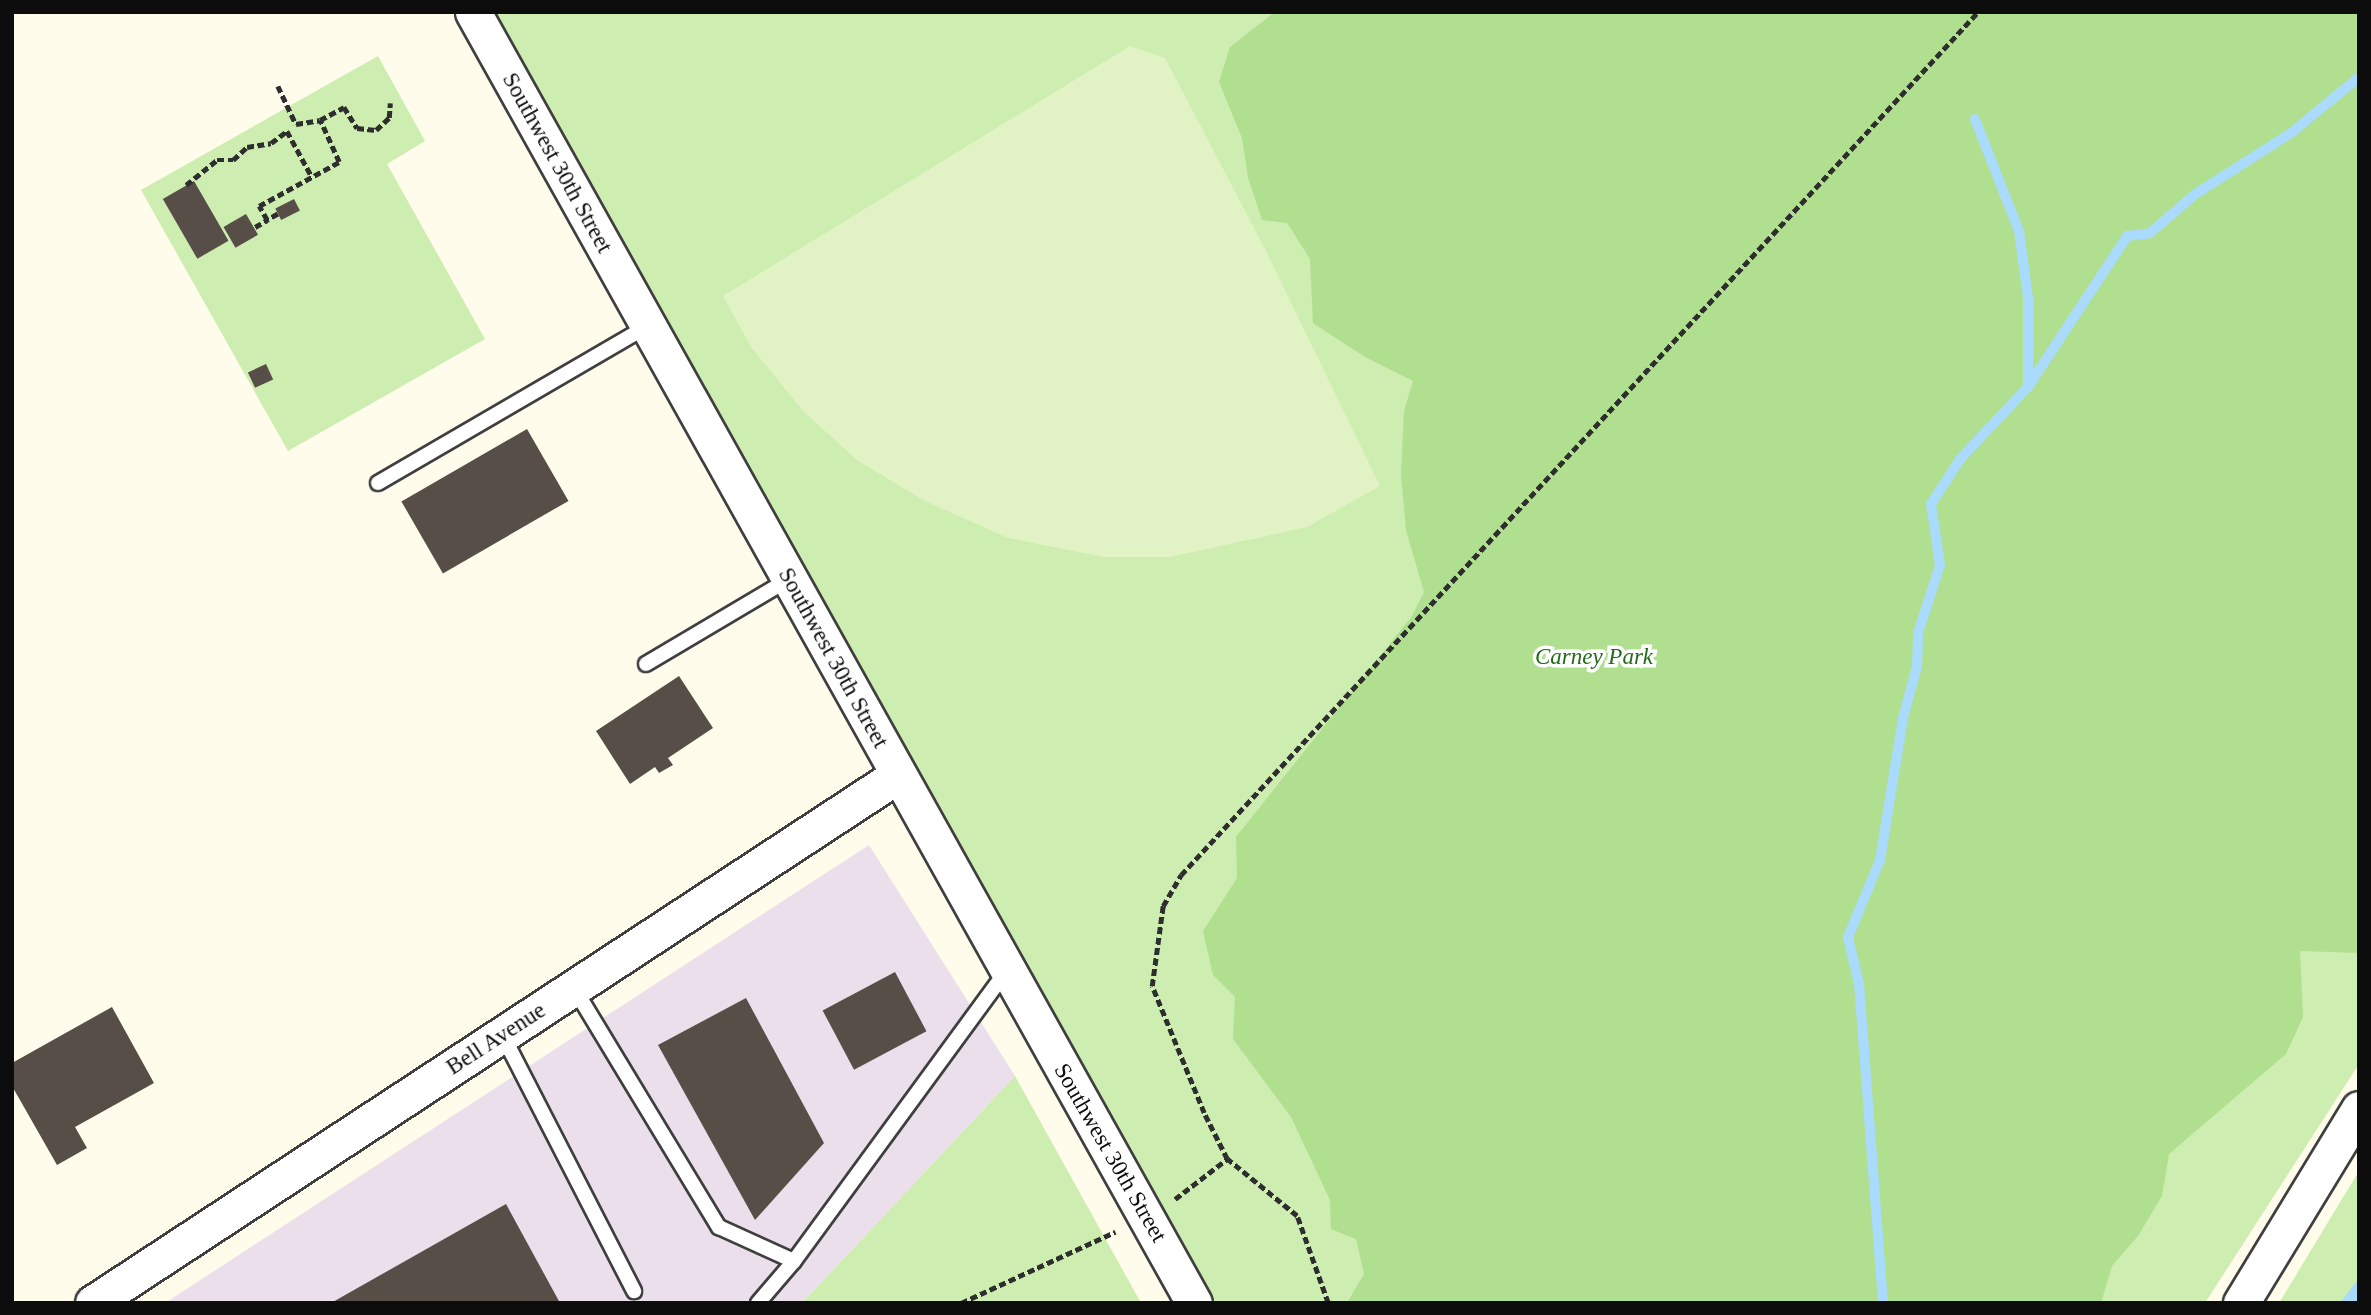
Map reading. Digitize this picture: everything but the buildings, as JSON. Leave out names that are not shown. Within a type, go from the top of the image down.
[{"type":"street","name":"Southwest 30th Street","points":[[473,12],[1194,1303]]},
{"type":"street","name":"Bell Avenue","points":[[93,1303],[898,775]]},
{"type":"street","points":[[2241,1303],[2359,1110]]},
{"type":"lane","points":[[378,483],[648,326]]},
{"type":"lane","points":[[646,664],[789,579]]},
{"type":"lane","points":[[758,1303],[794,1261],[1007,970]]},
{"type":"lane","points":[[574,988],[719,1227],[794,1261]]},
{"type":"lane","points":[[503,1034],[634,1291]]},
{"type":"path","points":[[1328,1303],[1297,1216],[1227,1159],[1152,986],[1163,906],[1181,875],[1978,12]]},
{"type":"path","points":[[278,86],[296,124]]},
{"type":"path","points":[[186,185],[217,160],[233,160],[247,147],[271,143],[296,124],[320,120],[344,107],[357,128],[376,130],[389,118],[390,103]]},
{"type":"path","points":[[267,220],[259,206],[339,162],[320,120]]},
{"type":"path","points":[[287,131],[312,177]]},
{"type":"path","points":[[255,227],[278,214]]},
{"type":"path","points":[[961,1303],[1147,1218],[1227,1159]]},
{"type":"shaded area","points":[[869,845],[1015,1076],[802,1303],[165,1303]]},
{"type":"green space","name":"Carney Park","points":[[478,12],[2359,12],[2359,1064],[2205,1303],[1215,1303]]},
{"type":"green space","name":"Carney Park","points":[[1275,12],[2359,12],[2359,953],[2300,951],[2303,1017],[2286,1054],[2169,1154],[2162,1196],[2138,1236],[2112,1266],[2101,1303],[1347,1303],[1364,1274],[1356,1239],[1331,1229],[1330,1200],[1291,1117],[1233,1039],[1235,997],[1213,975],[1203,931],[1237,878],[1236,837],[1412,616],[1424,592],[1406,530],[1401,474],[1404,411],[1413,381],[1365,357],[1313,323],[1310,259],[1287,223],[1262,220],[1248,178],[1242,138],[1219,82],[1230,47]]},
{"type":"green space","points":[[1130,46],[1165,58],[1265,249],[1380,486],[1307,527],[1170,557],[1104,557],[1008,538],[923,500],[857,460],[804,412],[751,347],[723,296]]},
{"type":"green space","points":[[378,56],[425,141],[387,164],[485,339],[288,451],[141,190]]},
{"type":"green space","points":[[1015,1076],[1141,1303],[802,1303]]},
{"type":"green space","points":[[2359,1171],[2359,1303],[2279,1303]]},
{"type":"water","points":[[2359,1278],[2359,1303],[2340,1303]]},
{"type":"waterway","points":[[1883,1303],[1859,984],[1848,937],[1880,860],[1903,718],[1917,666],[1918,633],[1940,565],[1931,504],[1961,458],[2028,387],[2127,236],[2150,233],[2194,195],[2291,133],[2359,77]]},
{"type":"waterway","points":[[1975,119],[2019,231],[2028,298],[2028,387]]}]
